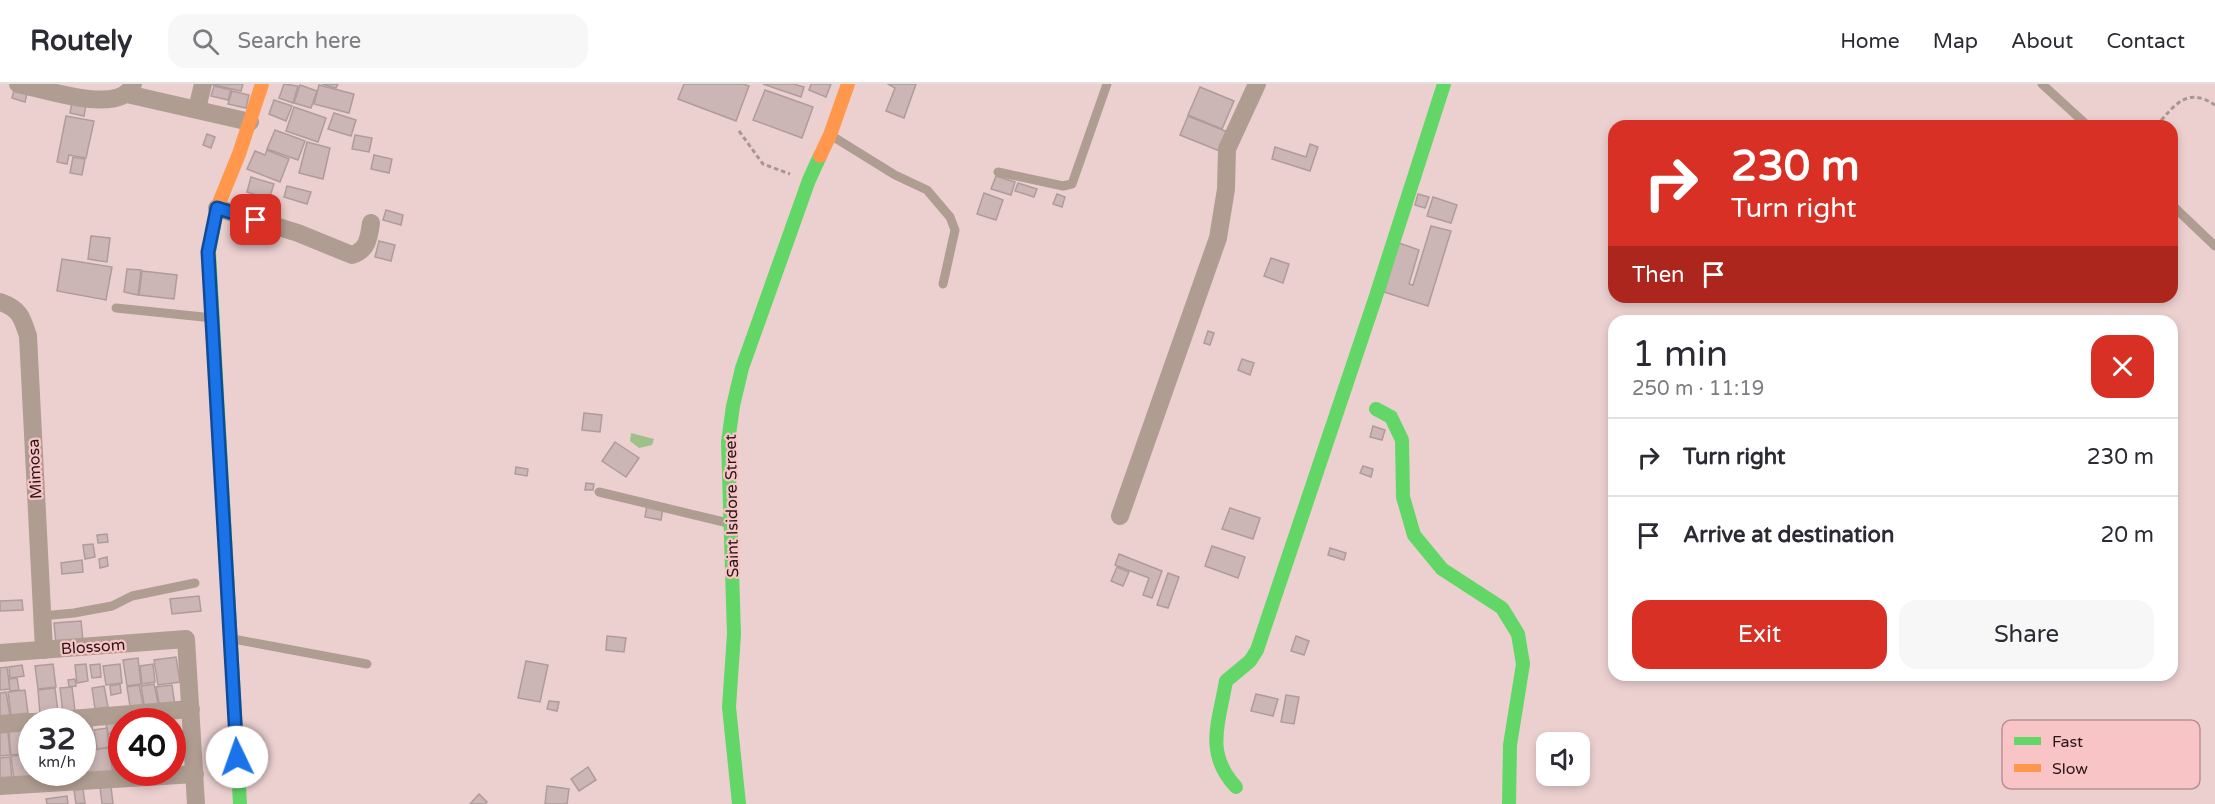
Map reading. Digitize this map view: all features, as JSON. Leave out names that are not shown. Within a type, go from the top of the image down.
[{"type":"street","points":[[18,84],[90,99],[109,99],[130,89],[250,122]]},
{"type":"street","points":[[197,109],[203,84]]},
{"type":"street","points":[[240,804],[208,252],[217,208],[262,84]]},
{"type":"street","name":"Saint Isidore Street","points":[[739,804],[729,707],[734,634],[729,442],[733,406],[742,368],[809,180],[830,135],[848,84]]},
{"type":"street","points":[[1120,516],[1218,237],[1226,189],[1227,149],[1257,84]]},
{"type":"street","points":[[1236,787],[1225,777],[1215,744],[1226,681],[1250,661],[1257,650],[1375,299],[1444,84]]},
{"type":"street","points":[[217,208],[298,233],[352,255],[360,253],[366,246],[371,223]]},
{"type":"street","name":"Mimosa","points":[[0,302],[15,309],[22,316],[28,336],[44,650]]},
{"type":"street","points":[[1376,408],[1391,417],[1402,440],[1403,497],[1414,535],[1442,569],[1503,609],[1518,634],[1523,664],[1510,746],[1509,804]]},
{"type":"street","name":"Blossom","points":[[0,653],[186,639],[191,709]]},
{"type":"street","points":[[96,717],[191,709],[196,804]]},
{"type":"street","points":[[0,724],[18,723]]},
{"type":"street","points":[[0,786],[195,774]]},
{"type":"lane","points":[[998,172],[1063,186],[1072,184],[1107,84]]},
{"type":"lane","points":[[2042,84],[2081,120]]},
{"type":"lane","points":[[830,135],[894,175],[927,190],[950,217],[955,230],[943,284]]},
{"type":"lane","points":[[2178,210],[2215,246]]},
{"type":"lane","points":[[116,308],[213,318]]},
{"type":"lane","points":[[599,492],[730,523]]},
{"type":"lane","points":[[42,616],[112,606],[132,596],[195,583]]},
{"type":"lane","points":[[231,638],[367,664]]},
{"type":"path","points":[[2162,120],[2180,101],[2195,96],[2204,98],[2215,105]]},
{"type":"path","points":[[739,131],[763,164],[773,170],[809,180]]},
{"type":"shaded area","points":[[631,433],[654,439],[652,445],[639,448],[630,441]]},
{"type":"building","points":[[210,84],[243,84],[241,91]]},
{"type":"building","points":[[284,84],[298,86],[293,103],[279,98]]},
{"type":"building","points":[[322,84],[338,84],[336,88]]},
{"type":"building","points":[[684,84],[743,84],[749,86],[736,121],[678,99]]},
{"type":"building","points":[[763,84],[794,84],[804,87],[801,97]]},
{"type":"building","points":[[811,84],[831,84],[826,97],[809,90]]},
{"type":"building","points":[[888,84],[916,84],[904,118],[886,111],[895,88]]},
{"type":"building","points":[[300,85],[317,91],[311,108],[294,103]]},
{"type":"building","points":[[319,85],[354,94],[349,113],[314,104]]},
{"type":"building","points":[[214,86],[231,90],[228,100],[211,96]]},
{"type":"building","points":[[1200,87],[1234,101],[1222,129],[1188,115]]},
{"type":"building","points":[[14,90],[27,93],[25,102],[12,98]]},
{"type":"building","points":[[765,90],[813,107],[802,138],[753,120]]},
{"type":"building","points":[[232,91],[249,95],[246,108],[228,104]]},
{"type":"building","points":[[274,100],[292,106],[286,121],[269,114]]},
{"type":"building","points":[[72,102],[86,105],[84,116],[70,113]]},
{"type":"building","points":[[294,107],[326,118],[318,142],[286,131]]},
{"type":"building","points":[[334,113],[356,120],[351,136],[328,129]]},
{"type":"building","points":[[66,116],[94,121],[86,158],[69,155],[67,164],[57,162]]},
{"type":"building","points":[[1188,116],[1230,133],[1222,152],[1180,135]]},
{"type":"building","points":[[275,130],[305,141],[298,160],[267,149]]},
{"type":"building","points":[[207,134],[215,137],[211,148],[203,145]]},
{"type":"building","points":[[355,135],[372,138],[369,152],[352,149]]},
{"type":"building","points":[[307,142],[330,148],[323,179],[299,173]]},
{"type":"building","points":[[1310,144],[1318,147],[1310,171],[1272,159],[1275,147],[1306,157]]},
{"type":"building","points":[[267,150],[289,159],[280,182],[247,169],[255,151],[265,155]]},
{"type":"building","points":[[374,155],[392,159],[389,173],[371,169]]},
{"type":"building","points":[[73,157],[85,159],[82,175],[70,173]]},
{"type":"building","points":[[996,176],[1015,182],[1011,195],[991,189]]},
{"type":"building","points":[[251,177],[274,184],[269,199],[247,192]]},
{"type":"building","points":[[1018,183],[1037,189],[1034,197],[1015,191]]},
{"type":"building","points":[[287,186],[311,192],[307,204],[284,197]]},
{"type":"building","points":[[984,193],[1003,200],[996,220],[977,214]]},
{"type":"building","points":[[1057,194],[1065,197],[1062,207],[1053,204]]},
{"type":"building","points":[[1418,194],[1429,197],[1425,208],[1415,205]]},
{"type":"building","points":[[1433,197],[1457,205],[1451,223],[1427,216]]},
{"type":"building","points":[[386,210],[403,215],[401,225],[383,220]]},
{"type":"building","points":[[264,226],[280,231],[277,241],[261,237]]},
{"type":"building","points":[[1431,226],[1451,231],[1428,306],[1384,292],[1399,243],[1419,250],[1409,284],[1413,285]]},
{"type":"building","points":[[91,236],[110,238],[107,262],[88,259]]},
{"type":"building","points":[[379,241],[395,245],[391,261],[375,257]]},
{"type":"building","points":[[1271,258],[1289,264],[1283,283],[1264,276]]},
{"type":"building","points":[[62,259],[112,267],[106,300],[57,291]]},
{"type":"building","points":[[127,269],[141,270],[138,295],[124,292]]},
{"type":"building","points":[[142,271],[177,275],[174,299],[139,295]]},
{"type":"building","points":[[1208,331],[1214,333],[1210,345],[1204,343]]},
{"type":"building","points":[[1242,359],[1254,363],[1250,375],[1238,370]]},
{"type":"building","points":[[584,413],[602,415],[600,432],[582,430]]},
{"type":"building","points":[[1373,426],[1385,430],[1382,440],[1370,437]]},
{"type":"building","points":[[615,442],[639,458],[626,477],[602,461]]},
{"type":"building","points":[[1363,466],[1373,469],[1371,477],[1360,473]]},
{"type":"building","points":[[516,467],[528,469],[527,476],[515,474]]},
{"type":"building","points":[[586,483],[594,484],[593,490],[585,490]]},
{"type":"building","points":[[647,505],[663,508],[661,520],[645,517]]},
{"type":"building","points":[[1230,508],[1260,518],[1253,539],[1222,529]]},
{"type":"building","points":[[107,534],[108,542],[98,543],[97,535]]},
{"type":"building","points":[[93,544],[95,557],[85,559],[83,545]]},
{"type":"building","points":[[1212,546],[1245,557],[1238,578],[1205,566]]},
{"type":"building","points":[[1330,548],[1346,553],[1344,560],[1328,555]]},
{"type":"building","points":[[1119,554],[1162,571],[1152,598],[1143,595],[1149,578],[1115,565]]},
{"type":"building","points":[[107,557],[108,566],[100,568],[99,559]]},
{"type":"building","points":[[82,560],[83,572],[62,574],[61,563]]},
{"type":"building","points":[[1117,567],[1129,572],[1123,586],[1111,581]]},
{"type":"building","points":[[1168,573],[1179,577],[1168,608],[1157,605]]},
{"type":"building","points":[[199,596],[201,611],[172,614],[170,599]]},
{"type":"building","points":[[22,600],[23,610],[0,611],[0,601]]},
{"type":"building","points":[[81,621],[83,641],[56,644],[54,623]]},
{"type":"building","points":[[607,636],[626,638],[624,652],[606,650]]},
{"type":"building","points":[[1296,636],[1309,641],[1304,655],[1291,651]]},
{"type":"building","points":[[176,657],[180,682],[158,685],[154,660]]},
{"type":"building","points":[[138,658],[141,684],[127,686],[123,660]]},
{"type":"building","points":[[526,661],[548,665],[540,702],[518,698]]},
{"type":"building","points":[[53,664],[56,687],[38,689],[35,666]]},
{"type":"building","points":[[86,664],[88,681],[77,683],[75,665]]},
{"type":"building","points":[[100,664],[101,677],[92,678],[90,665]]},
{"type":"building","points":[[120,664],[122,683],[106,685],[103,666]]},
{"type":"building","points":[[153,664],[155,682],[142,684],[140,666]]},
{"type":"building","points":[[22,665],[24,676],[10,678],[9,667]]},
{"type":"building","points":[[7,667],[10,689],[0,690],[0,668]]},
{"type":"building","points":[[17,678],[19,690],[10,691],[9,679]]},
{"type":"building","points":[[75,679],[76,686],[69,687],[68,680]]},
{"type":"building","points":[[120,684],[121,693],[111,695],[110,686]]},
{"type":"building","points":[[154,684],[159,707],[145,708],[141,686]]},
{"type":"building","points":[[139,685],[144,708],[130,708],[127,687]]},
{"type":"building","points":[[172,685],[175,706],[160,708],[156,687]]},
{"type":"building","points":[[104,686],[108,707],[95,708],[92,688]]},
{"type":"building","points":[[72,687],[75,708],[62,708],[60,688]]},
{"type":"building","points":[[55,688],[58,708],[40,708],[38,690]]},
{"type":"building","points":[[25,690],[27,708],[18,708],[18,714],[11,715],[8,692]]},
{"type":"building","points":[[6,692],[10,715],[0,717],[0,693]]},
{"type":"building","points":[[1256,694],[1278,699],[1273,716],[1251,711]]},
{"type":"building","points":[[1286,695],[1299,697],[1294,724],[1281,722]]},
{"type":"building","points":[[549,701],[559,702],[557,711],[547,709]]},
{"type":"building","points":[[107,728],[108,747],[97,749],[96,730]]},
{"type":"building","points":[[18,731],[18,754],[11,755],[9,732]]},
{"type":"building","points":[[8,732],[10,755],[0,756],[0,733]]},
{"type":"building","points":[[108,748],[108,774],[96,773],[96,749]]},
{"type":"building","points":[[18,755],[18,780],[14,780],[11,756]]},
{"type":"building","points":[[10,757],[12,780],[0,781],[0,758]]},
{"type":"building","points":[[588,767],[596,780],[579,791],[571,779]]},
{"type":"building","points":[[111,786],[113,804],[102,804],[100,787]]},
{"type":"building","points":[[547,786],[569,789],[567,804],[545,804]]},
{"type":"building","points":[[83,789],[85,803],[76,804],[74,790]]},
{"type":"building","points":[[479,794],[487,802],[470,804]]},
{"type":"building","points":[[67,796],[68,804],[47,804],[46,799]]},
{"type":"traffic: fast","points":[[1236,787],[1226,774],[1217,749],[1216,737],[1226,681],[1250,661],[1257,650],[1375,299],[1444,84]]},
{"type":"traffic: fast","points":[[739,804],[729,707],[734,634],[728,442],[742,368],[809,180],[820,156]]},
{"type":"traffic: fast","points":[[214,225],[209,252],[240,804]]},
{"type":"traffic: fast","points":[[1376,409],[1391,417],[1402,440],[1403,497],[1414,535],[1442,569],[1502,608],[1518,634],[1523,664],[1510,745],[1509,804]]},
{"type":"traffic: slow","points":[[214,225],[217,208],[239,154],[262,84]]},
{"type":"traffic: slow","points":[[820,156],[848,84]]},
{"type":"route","points":[[237,757],[208,252],[217,208],[256,220]]}]
